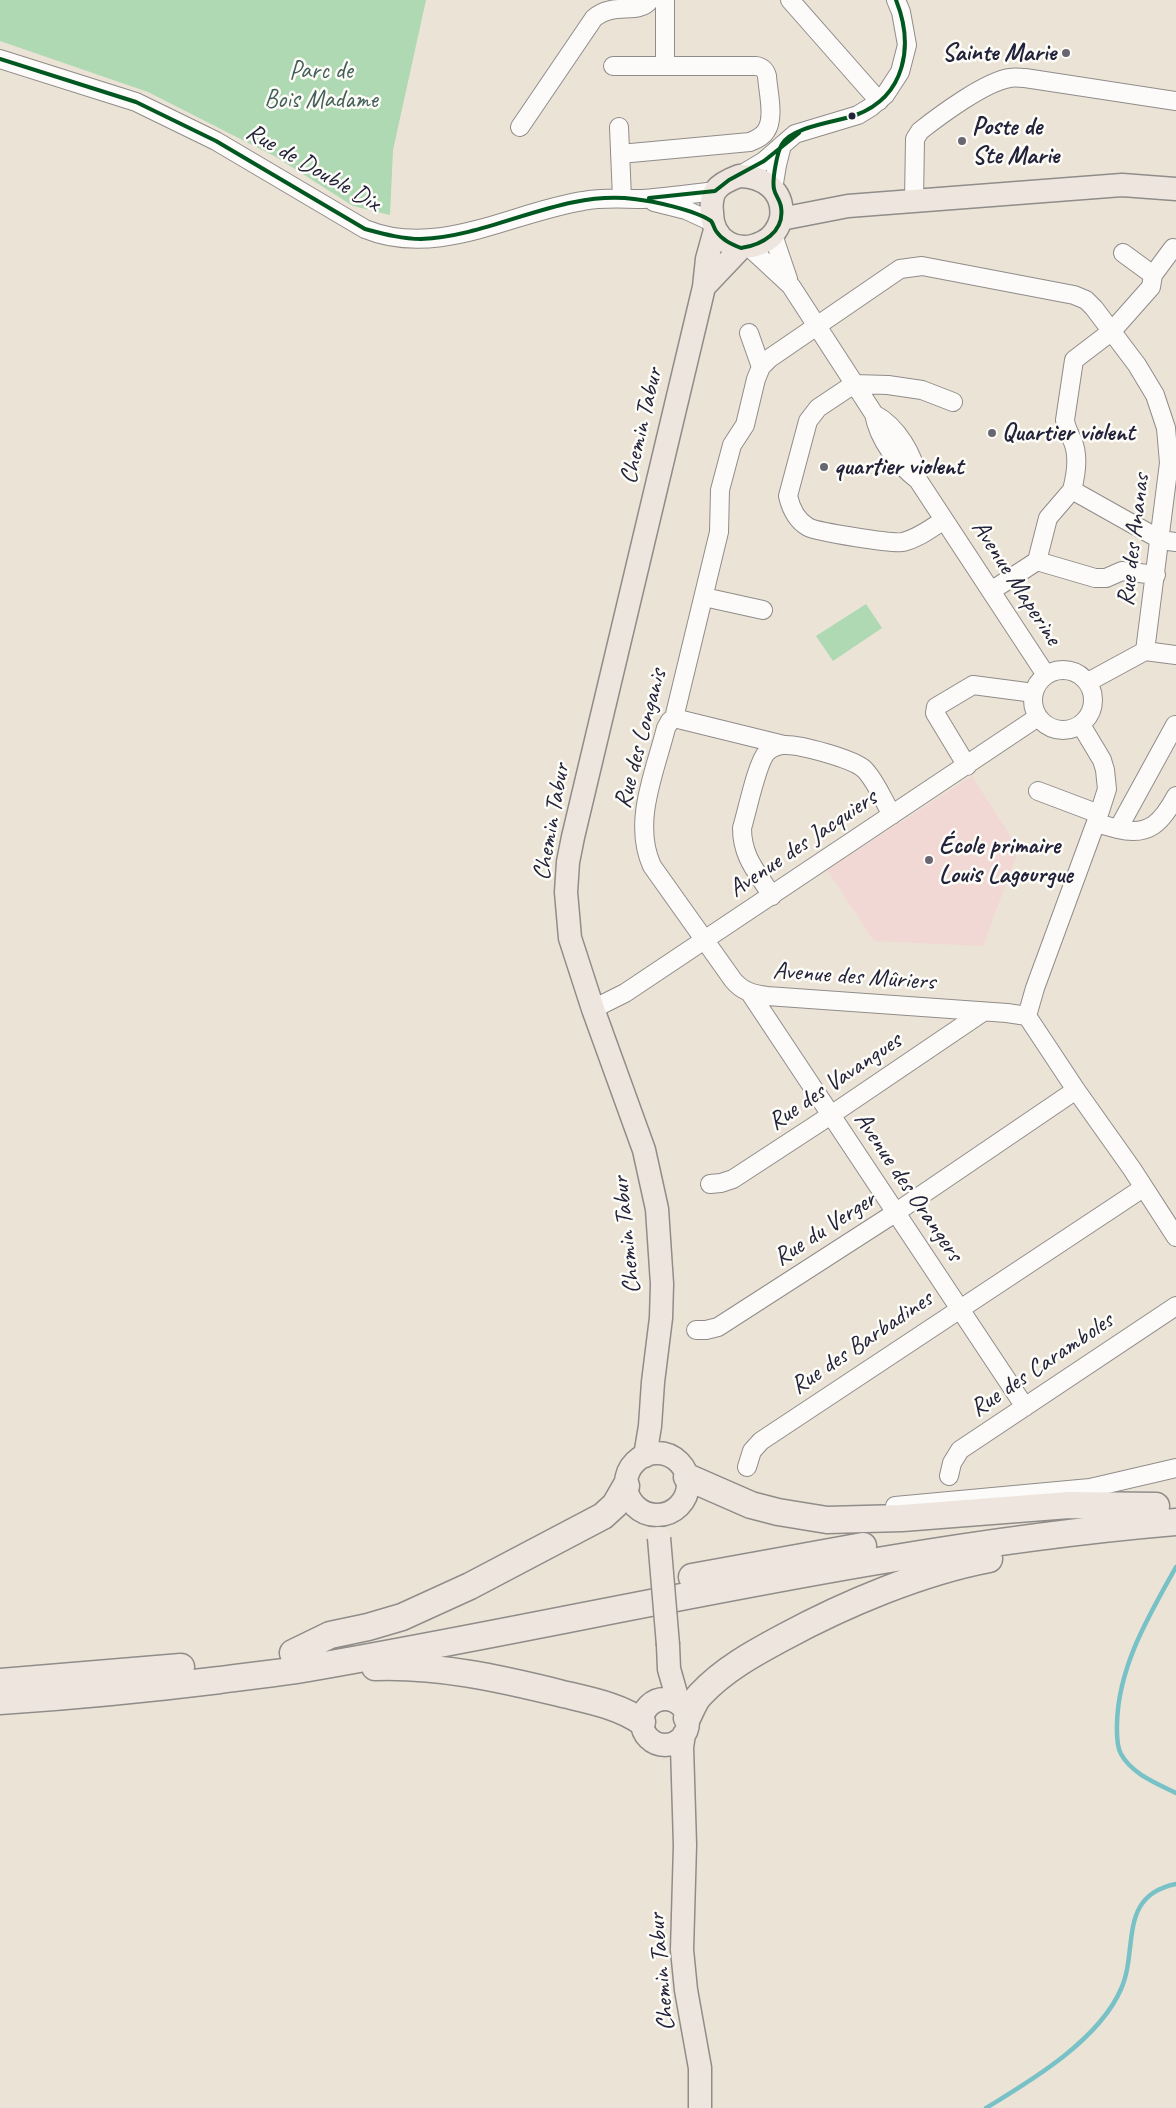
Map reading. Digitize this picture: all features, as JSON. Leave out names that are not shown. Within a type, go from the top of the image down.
[{"type":"highway","points":[[687,1477],[726,1496],[778,1512],[827,1520],[860,1520],[1069,1505],[1166,1505]]},
{"type":"highway","points":[[294,1662],[330,1635],[402,1617],[470,1586],[603,1516],[615,1505],[626,1486]]},
{"type":"highway","points":[[294,1662],[808,1555],[1017,1522],[1166,1505]]},
{"type":"highway","points":[[0,1701],[120,1692],[930,1553],[1176,1522]]},
{"type":"highway","points":[[683,1719],[698,1696],[748,1656],[812,1622],[859,1600],[933,1574],[979,1561],[1074,1544],[1176,1534]]},
{"type":"highway","points":[[0,1682],[182,1667],[294,1662],[453,1670],[500,1678],[601,1703],[649,1722]]},
{"type":"main road","points":[[745,247],[722,238],[714,226],[711,206],[715,191],[729,180],[739,176],[750,176],[760,179],[776,192],[808,204],[848,206],[1122,185],[1176,189]]},
{"type":"main road","points":[[776,192],[781,207],[777,227]]},
{"type":"main road","points":[[704,287],[745,247],[762,243],[777,227],[848,206]]},
{"type":"main road","name":"Chemin Tabur","points":[[653,1455],[650,1426],[652,1382],[661,1318],[662,1284],[657,1209],[644,1150],[593,1009],[570,938],[566,892],[568,862],[704,287],[707,259],[714,226]]},
{"type":"main road","points":[[653,1455],[676,1460],[683,1467],[687,1477],[685,1496],[679,1505],[657,1513],[634,1505],[628,1496],[627,1476],[631,1467],[638,1460],[653,1455]]},
{"type":"main road","name":"Chemin Tabur","points":[[657,1513],[669,1669],[683,1719],[685,1845],[682,1950],[686,1990],[700,2068],[700,2108]]},
{"type":"main road","name":"Chemin Tabur","points":[[669,1669],[649,1722],[683,1801]]},
{"type":"main road","points":[[669,1699],[683,1719],[677,1741],[668,1744],[649,1722],[658,1700],[669,1699]]},
{"type":"street","points":[[590,0],[594,18]]},
{"type":"street","points":[[520,127],[594,18],[607,9],[642,7],[650,0]]},
{"type":"street","points":[[665,0],[665,65]]},
{"type":"street","points":[[790,0],[879,101]]},
{"type":"street","points":[[739,176],[764,161],[795,134],[858,115],[879,101],[889,90],[900,72],[905,55],[906,34],[896,0]]},
{"type":"street","name":"Rue de Double Dix","points":[[0,59],[136,102],[216,141],[380,235],[418,238],[460,233],[585,200],[642,199],[715,191]]},
{"type":"street","points":[[613,66],[762,67],[766,71],[767,76],[770,119],[766,131],[750,142],[620,154]]},
{"type":"street","points":[[914,201],[915,139],[920,131],[984,88],[1009,78],[1025,78],[1176,101]]},
{"type":"street","points":[[619,127],[622,198]]},
{"type":"street","points":[[776,192],[776,165],[782,144]]},
{"type":"street","name":"Rue de Double Dix","points":[[642,199],[686,210],[714,226]]},
{"type":"street","name":"Avenue Maperine","points":[[777,227],[791,286]]},
{"type":"street","name":"Avenue Maperine","points":[[745,247],[791,286],[874,414],[884,419],[893,428],[914,460],[918,480],[1046,675]]},
{"type":"street","points":[[991,591],[1037,561],[1048,518],[1072,490],[1076,472],[1075,449],[1066,428],[1065,420],[1072,365],[1079,355],[1112,331],[1151,287],[1153,275],[1174,248]]},
{"type":"street","points":[[1123,254],[1153,275]]},
{"type":"street","name":"Rue des Ananas","points":[[817,326],[900,270],[922,266],[1074,295],[1086,300],[1137,365],[1155,395],[1166,428],[1169,463],[1168,541],[1156,575],[1145,651]]},
{"type":"street","points":[[749,333],[761,367],[770,358],[817,326]]},
{"type":"street","name":"Rue des Longanis","points":[[704,939],[652,866],[644,841],[645,810],[666,728],[674,718],[704,597],[719,532],[720,490],[732,445],[745,425],[756,379],[761,367]]},
{"type":"street","points":[[854,384],[888,385],[922,390],[953,402]]},
{"type":"street","name":"Avenue Maperine","points":[[854,384],[818,408],[808,421],[788,496],[790,508],[799,521],[810,528],[884,542],[901,542],[916,538],[944,520]]},
{"type":"street","points":[[1072,490],[1168,541]]},
{"type":"street","points":[[1037,561],[1095,578],[1106,578],[1122,571],[1156,575]]},
{"type":"street","points":[[704,597],[763,610]]},
{"type":"street","points":[[1088,682],[1145,651],[1176,655]]},
{"type":"street","points":[[1064,669],[1073,671],[1088,682],[1092,691],[1092,710],[1088,718],[1081,724],[1063,730],[1053,728],[1038,717],[1035,710],[1034,693],[1036,686],[1046,675],[1064,669]]},
{"type":"street","points":[[967,766],[935,713],[936,707],[973,685],[1034,693]]},
{"type":"street","name":"Avenue des Jacquiers","points":[[593,1009],[626,993],[1038,717]]},
{"type":"street","points":[[674,718],[845,758],[865,770],[892,814]]},
{"type":"street","points":[[1081,724],[1102,760],[1107,789],[1098,818],[1034,988],[1027,1016],[1132,1169],[1176,1237]]},
{"type":"street","points":[[1118,829],[1175,725]]},
{"type":"street","points":[[772,896],[746,854],[743,846],[742,828],[762,759],[772,748],[784,745]]},
{"type":"street","points":[[1038,791],[1118,829],[1136,833],[1144,831],[1158,822],[1167,813],[1176,796]]},
{"type":"street","points":[[1158,822],[1176,822]]},
{"type":"street","name":"Avenue des Mûriers","points":[[704,939],[738,987],[750,994],[1027,1016]]},
{"type":"street","name":"Avenue des Orangers","points":[[750,994],[1025,1408]]},
{"type":"street","name":"Rue des Vavangues","points":[[710,1184],[734,1179],[831,1116],[983,1012]]},
{"type":"street","name":"Rue du Verger","points":[[696,1330],[718,1327],[895,1213],[1076,1090]]},
{"type":"street","name":"Rue des Barbadines","points":[[746,1467],[752,1451],[762,1441],[959,1308],[1143,1188]]},
{"type":"street","name":"Rue des Caramboles","points":[[949,1476],[952,1463],[960,1450],[1176,1306]]},
{"type":"street","points":[[778,1512],[870,1509],[1090,1488],[1176,1468]]},
{"type":"shaded area","name":"École primaire Louis Lagourgue","points":[[972,776],[1019,849],[983,946],[874,941],[827,870]]},
{"type":"green space","name":"Parc de Bois Madame","points":[[0,0],[426,0],[393,150],[390,215],[353,206],[276,157],[148,92],[0,41]]},
{"type":"green space","points":[[866,604],[882,628],[833,661],[816,636]]},
{"type":"waterway","points":[[1176,1567],[1146,1623],[1129,1662],[1123,1682],[1117,1724],[1119,1750],[1131,1767],[1145,1777],[1176,1793]]},
{"type":"waterway","points":[[986,2108],[1063,2057],[1097,2025],[1111,2008],[1121,1989],[1126,1973],[1137,1912],[1145,1900],[1157,1890],[1176,1884]]},
{"type":"transit line","points":[[0,59],[136,102],[216,141],[365,229],[379,233],[414,239],[448,236],[580,201],[607,198],[634,199],[674,207],[704,217],[711,221],[721,237],[741,248],[764,240],[776,230],[779,224],[781,207],[775,191],[774,179],[775,166],[782,144],[788,138],[805,129],[848,118],[873,106],[886,95],[895,82],[902,67],[904,51],[902,17],[896,0]]},
{"type":"transit line","points":[[649,198],[715,191],[729,180],[764,161],[799,133]]},
{"type":"place","name":"Sainte Marie","points":[[1066,53]]},
{"type":"place","name":"Poste de Ste Marie","points":[[962,141]]},
{"type":"place","name":"Quartier violent","points":[[992,433]]},
{"type":"place","name":"quartier violent","points":[[824,467]]},
{"type":"place","name":"École primaire Louis Lagourgue","points":[[929,860]]}]
